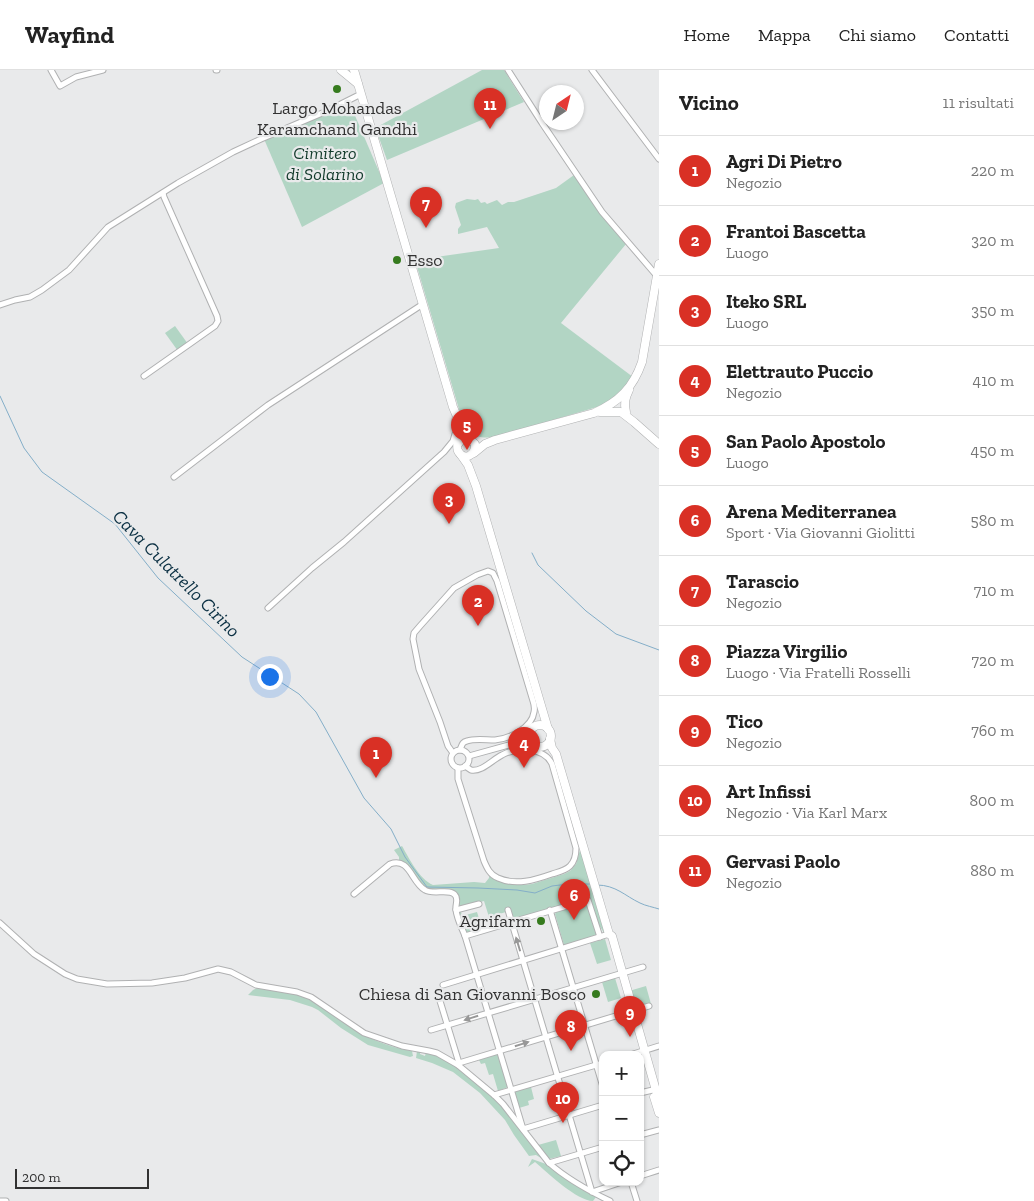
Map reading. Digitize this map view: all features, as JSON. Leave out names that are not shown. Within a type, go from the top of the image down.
[{"type":"main road","points":[[341,70],[358,84]]},
{"type":"main road","points":[[354,70],[455,413],[461,426],[463,440],[457,447],[468,465],[476,486],[542,707],[552,748],[556,754],[609,934],[612,936],[620,973],[643,1051]]},
{"type":"main road","points":[[624,412],[626,397],[642,362],[659,264]]},
{"type":"main road","points":[[460,454],[468,456],[495,440],[607,407],[629,389]]},
{"type":"main road","points":[[614,402],[619,404],[624,412],[659,444]]},
{"type":"main road","points":[[594,412],[624,412]]},
{"type":"main road","points":[[455,413],[456,426],[463,440],[475,444],[474,471],[476,486]]},
{"type":"main road","points":[[463,440],[495,440]]},
{"type":"main road","points":[[542,707],[541,718],[529,738],[535,745],[549,751],[557,762]]},
{"type":"main road","points":[[534,727],[543,726],[548,729]]},
{"type":"main road","points":[[535,745],[544,745],[550,738]]},
{"type":"main road","points":[[644,1054],[659,1101]]},
{"type":"main road","points":[[656,1089],[659,1112]]},
{"type":"street","points":[[51,70],[60,86],[76,77],[103,70]]},
{"type":"street","points":[[508,70],[602,212],[657,276]]},
{"type":"street","points":[[592,70],[659,159]]},
{"type":"street","points":[[0,305],[30,297],[42,290],[69,270],[108,227],[194,173],[233,152],[361,94]]},
{"type":"street","points":[[144,376],[218,322],[163,193]]},
{"type":"street","points":[[174,477],[268,405],[423,304]]},
{"type":"street","points":[[268,608],[444,452],[463,440]]},
{"type":"street","points":[[444,452],[450,449],[460,454]]},
{"type":"street","points":[[453,753],[448,746],[419,669],[413,639],[414,633],[454,588],[477,574],[488,570],[493,573],[497,581],[533,701],[534,712],[530,721],[515,734],[497,740],[466,741],[462,744],[460,750]]},
{"type":"street","points":[[516,743],[534,727]]},
{"type":"street","points":[[469,756],[516,743],[524,742],[535,745]]},
{"type":"street","points":[[465,766],[471,770],[478,770],[506,753],[526,750],[540,753],[549,759],[576,848],[574,860],[568,868],[528,882],[508,881],[493,875],[488,870],[458,780],[458,768],[452,762],[451,756],[455,751],[460,750],[466,752],[469,756]]},
{"type":"street","points":[[458,768],[468,763],[469,756]]},
{"type":"street","points":[[354,894],[390,864],[396,862],[404,865],[425,890],[450,892],[455,895],[457,898],[456,910],[523,1129]]},
{"type":"street","points":[[465,936],[588,900],[600,937]]},
{"type":"street","points":[[456,910],[479,904]]},
{"type":"street","points":[[508,910],[592,1192]]},
{"type":"street","points":[[550,910],[599,1074]]},
{"type":"street","points":[[0,922],[34,954],[65,974],[77,979],[108,984],[152,983],[185,978],[213,969],[223,969],[256,985],[297,992],[311,997],[364,1033],[402,1046],[437,1053],[458,1064],[494,1094],[549,1163],[557,1170],[610,1201]]},
{"type":"street","points":[[443,984],[609,934]]},
{"type":"street","points":[[431,1030],[643,967]]},
{"type":"street","points":[[440,1001],[458,1064]]},
{"type":"street","points":[[458,1064],[649,1006]]},
{"type":"street","points":[[643,1051],[659,1046]]},
{"type":"street","points":[[494,1094],[599,1064]]},
{"type":"street","points":[[644,1093],[656,1089]]},
{"type":"street","points":[[523,1129],[599,1106]]},
{"type":"street","points":[[644,1134],[659,1130]]},
{"type":"street","points":[[549,1163],[599,1148]]},
{"type":"street","points":[[644,1175],[659,1170]]},
{"type":"street","points":[[592,1192],[610,1186]]},
{"type":"street","points":[[632,1186],[637,1201]]},
{"type":"street","points":[[0,1201],[6,1201]]},
{"type":"green space","points":[[482,70],[504,70],[524,102],[387,160],[378,135],[382,131],[377,127]]},
{"type":"green space","name":"Cimitero di Solarino","points":[[350,104],[384,183],[302,227],[264,139]]},
{"type":"green space","points":[[574,175],[599,212],[626,244],[561,323],[633,377],[617,394],[597,407],[495,437],[477,436],[470,432],[461,416],[415,260],[499,248],[487,227],[458,234],[458,229],[461,225],[455,207],[456,203],[467,199],[478,199],[481,203],[485,202],[487,204],[497,200],[502,205],[556,188]]},
{"type":"green space","points":[[175,326],[188,344],[178,351],[165,333]]},
{"type":"green space","points":[[402,846],[419,873],[433,885],[485,883],[489,876],[504,883],[532,884],[570,871],[576,864],[580,850],[582,850],[607,932],[604,933],[596,920],[589,898],[513,919],[511,910],[505,908],[506,912],[489,917],[484,901],[457,908],[458,896],[435,892],[423,887],[407,866],[399,861],[399,857],[394,850]]},
{"type":"green space","points":[[587,904],[597,935],[564,945],[556,912]]},
{"type":"green space","points":[[459,912],[461,912],[462,916],[477,912],[482,928],[466,933]]},
{"type":"green space","points":[[605,939],[611,960],[597,964],[590,943]]},
{"type":"green space","points":[[615,978],[621,998],[608,1002],[602,982]]},
{"type":"green space","points":[[646,986],[651,1004],[634,1008],[635,1003],[632,1001],[629,991]]},
{"type":"green space","points":[[257,988],[289,992],[307,997],[358,1031],[384,1044],[412,1051],[413,1056],[410,1057],[368,1045],[312,1007],[290,1000],[248,995]]},
{"type":"green space","points":[[417,1051],[420,1051],[420,1054],[425,1056],[426,1052],[443,1058],[455,1065],[503,1106],[546,1161],[536,1155],[529,1156],[505,1120],[480,1093],[453,1072],[416,1058]]},
{"type":"green space","points":[[498,1054],[508,1087],[498,1091],[493,1074],[489,1075],[485,1063],[481,1064],[479,1060],[469,1063]]},
{"type":"green space","points":[[531,1087],[534,1099],[528,1101],[529,1105],[519,1108],[514,1091]]},
{"type":"green space","points":[[556,1140],[561,1156],[549,1159],[538,1145]]},
{"type":"green space","points":[[532,1159],[546,1164],[596,1197],[593,1201],[586,1200],[571,1192],[535,1162],[528,1167]]},
{"type":"waterway","name":"Cava Culatrello Cirino","points":[[0,396],[24,448],[42,472],[115,524],[158,578],[242,657],[299,694],[316,712],[364,798],[391,829],[405,857],[427,887],[517,890],[535,893],[552,886],[590,884]]},
{"type":"waterway","points":[[532,553],[538,565],[586,611],[616,634],[659,650]]},
{"type":"waterway","name":"Cava Culatrello Cirino","points":[[597,885],[610,887],[640,903],[659,909]]},
{"type":"place","name":"Largo Mohandas Karamchand Gandhi","points":[[337,89]]},
{"type":"place","name":"Gervasi Paolo","points":[[490,129]]},
{"type":"place","name":"Tarascio","points":[[426,228]]},
{"type":"place","name":"Esso","points":[[397,260]]},
{"type":"place","name":"San Paolo Apostolo","points":[[467,450]]},
{"type":"place","name":"Iteko SRL","points":[[449,524]]},
{"type":"place","name":"Frantoi Bascetta","points":[[478,626]]},
{"type":"place","name":"Elettrauto Puccio","points":[[524,768]]},
{"type":"place","name":"Agri Di Pietro","points":[[376,778]]},
{"type":"place","name":"Arena Mediterranea","points":[[574,920]]},
{"type":"place","name":"Agrifarm","points":[[541,921]]},
{"type":"place","name":"Chiesa di San Giovanni Bosco","points":[[596,994]]},
{"type":"place","name":"Tico","points":[[630,1037]]},
{"type":"place","name":"Piazza Virgilio","points":[[571,1051]]},
{"type":"place","name":"Art Infissi","points":[[563,1123]]}]
